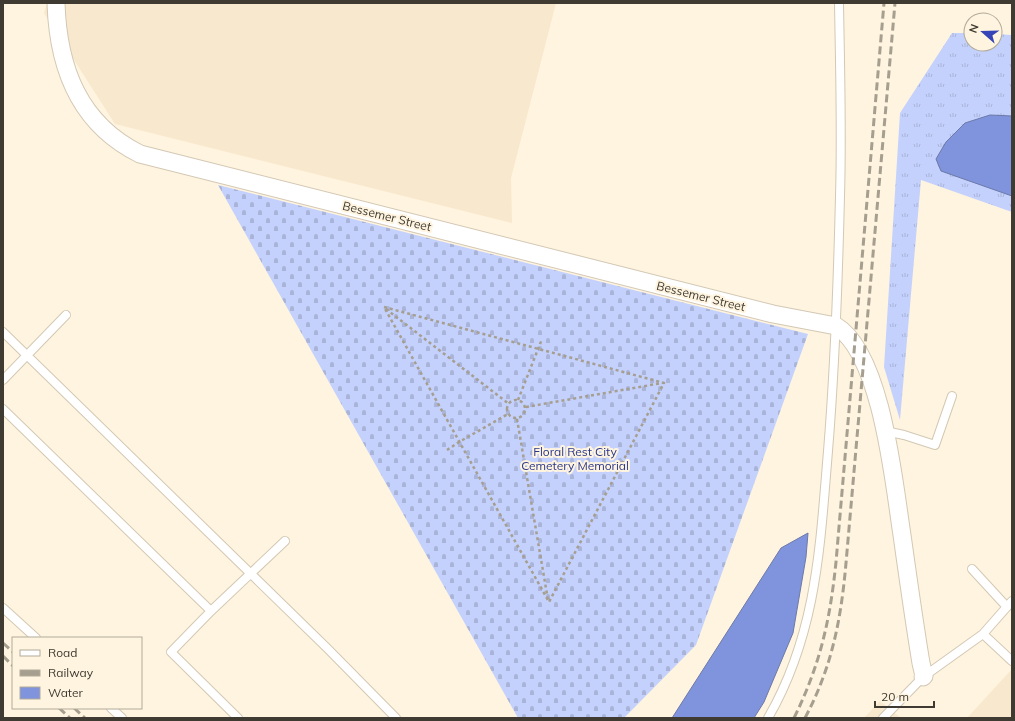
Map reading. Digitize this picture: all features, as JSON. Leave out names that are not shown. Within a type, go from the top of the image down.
[{"type":"street","name":"Bessemer Street","points":[[56,3],[60,46],[68,75],[77,95],[89,114],[104,129],[121,143],[140,154],[760,311],[836,326]]},
{"type":"street","points":[[836,326],[843,330],[857,347],[868,371],[878,400],[885,431],[923,677]]},
{"type":"lane","points":[[768,718],[781,694],[796,659],[807,623],[815,584],[821,542],[834,387],[840,195],[839,3]]},
{"type":"lane","points":[[3,380],[66,314]]},
{"type":"lane","points":[[3,332],[396,718]]},
{"type":"lane","points":[[885,431],[904,435],[935,445],[952,396]]},
{"type":"lane","points":[[3,409],[211,611]]},
{"type":"lane","points":[[238,718],[171,652],[211,611],[285,541]]},
{"type":"lane","points":[[883,718],[923,677],[983,634],[1009,604],[972,569]]},
{"type":"lane","points":[[3,608],[35,637]]},
{"type":"lane","points":[[983,634],[1012,661]]},
{"type":"lane","points":[[112,709],[122,718]]},
{"type":"path","points":[[384,307],[664,383]]},
{"type":"path","points":[[384,307],[509,404]]},
{"type":"path","points":[[384,307],[549,602]]},
{"type":"path","points":[[518,400],[542,339]]},
{"type":"path","points":[[526,408],[664,383]]},
{"type":"path","points":[[549,602],[664,383]]},
{"type":"path","points":[[514,400],[522,402],[526,408],[523,416],[517,419],[512,418],[508,414],[507,410],[509,404],[514,400]]},
{"type":"path","points":[[447,450],[508,414]]},
{"type":"path","points":[[517,419],[549,602]]},
{"type":"shaded area","points":[[47,3],[556,3],[511,178],[512,223],[115,124],[44,13]]},
{"type":"shaded area","points":[[1012,669],[1012,718],[967,718]]},
{"type":"shaded area","points":[[880,701],[901,718],[864,718]]},
{"type":"green space","points":[[952,33],[963,33],[963,52],[1003,52],[1003,34],[1012,35],[1012,212],[921,180],[900,420],[884,367],[900,113]]},
{"type":"green space","name":"Floral Rest City Cemetery Memorial","points":[[218,185],[808,334],[696,645],[624,718],[518,718]]},
{"type":"water","points":[[990,115],[1012,116],[1012,196],[941,171],[936,159],[946,142],[965,123]]},
{"type":"water","points":[[808,533],[806,557],[793,633],[764,702],[754,718],[672,718],[781,548]]},
{"type":"railway","points":[[794,718],[811,680],[817,661],[827,623],[834,583],[884,3]]},
{"type":"railway","points":[[805,718],[829,662],[838,624],[844,584],[895,3]]},
{"type":"railway","points":[[3,643],[12,651]]},
{"type":"railway","points":[[3,656],[12,665]]},
{"type":"railway","points":[[60,709],[70,718]]},
{"type":"railway","points":[[75,709],[85,718]]}]
